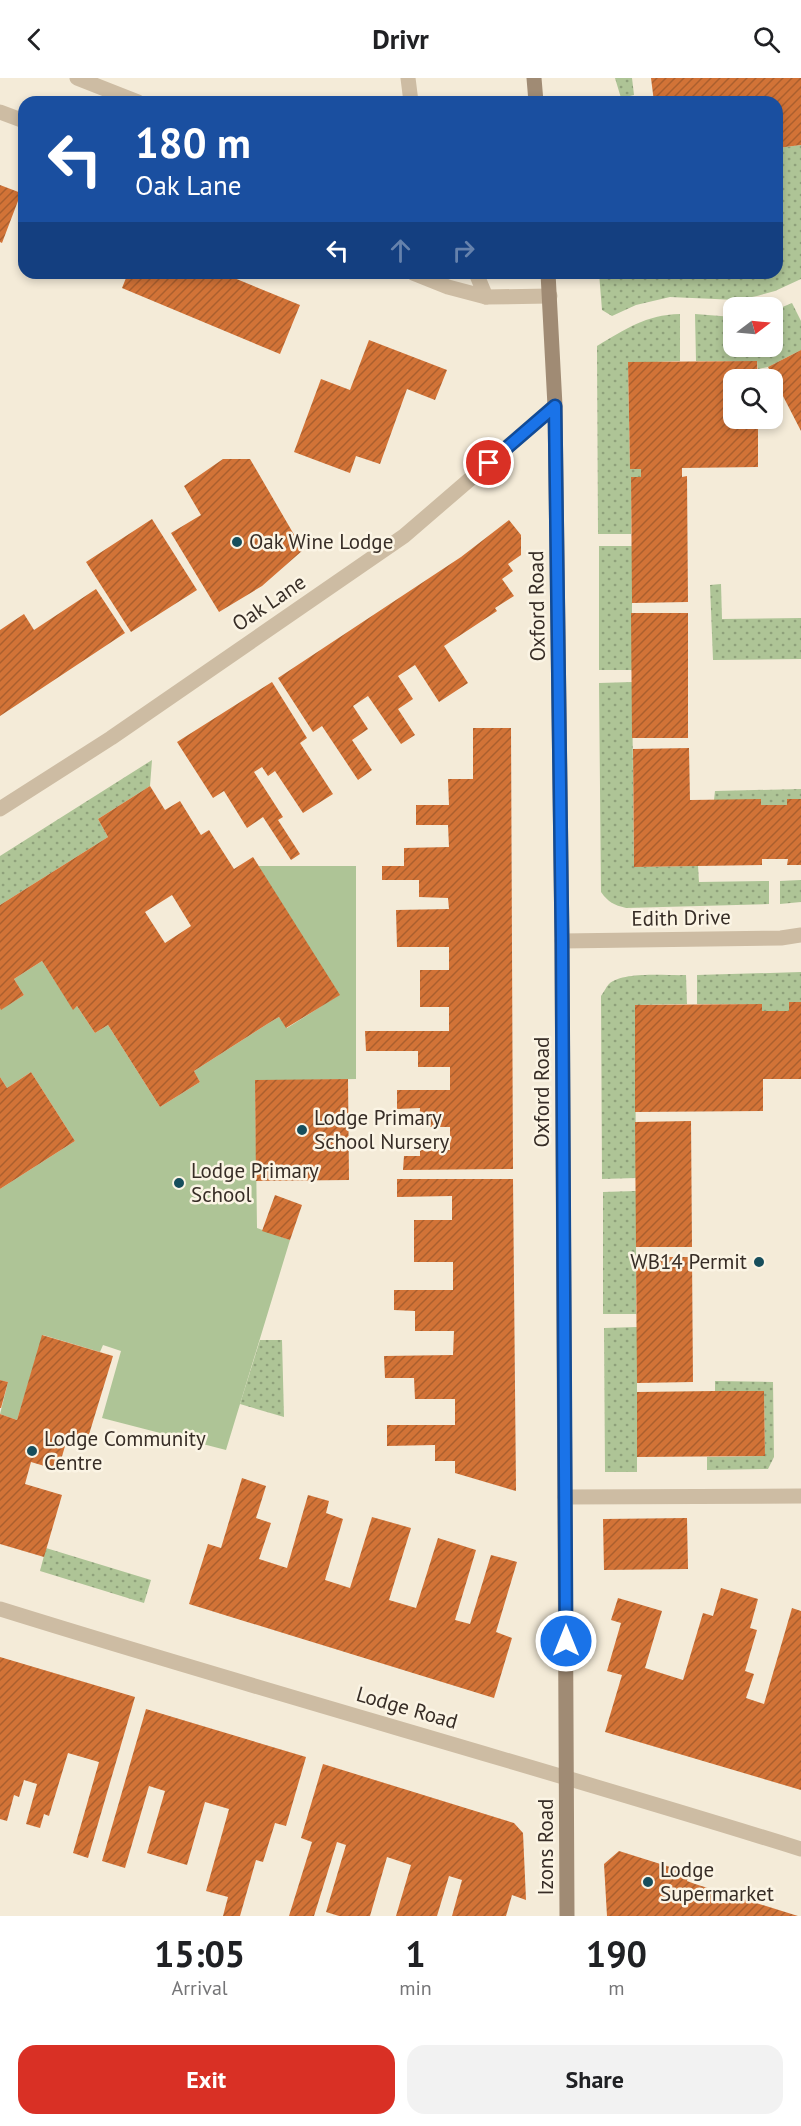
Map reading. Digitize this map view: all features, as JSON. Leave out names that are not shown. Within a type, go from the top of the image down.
[{"type":"street","points":[[76,78],[122,96]]},
{"type":"street","points":[[408,78],[410,96]]},
{"type":"street","points":[[534,78],[536,96]]},
{"type":"street","points":[[0,112],[18,119]]},
{"type":"street","points":[[427,279],[486,297],[550,296]]},
{"type":"street","points":[[478,279],[486,297]]},
{"type":"street","points":[[549,279],[555,406]]},
{"type":"street","name":"Oak Lane","points":[[0,809],[111,738],[404,536],[555,406]]},
{"type":"street","name":"Oxford Road","points":[[555,406],[562,941],[566,1777]]},
{"type":"street","name":"Edith Drive","points":[[562,941],[781,938],[801,935]]},
{"type":"street","points":[[565,1497],[801,1496]]},
{"type":"street","name":"Lodge Road","points":[[0,1609],[801,1849]]},
{"type":"street","name":"Izons Road","points":[[566,1777],[567,1916]]},
{"type":"green space","points":[[615,78],[632,78],[634,95],[620,96]]},
{"type":"green space","points":[[801,145],[801,279],[775,291],[752,297],[723,297],[723,299],[670,297],[636,305],[612,316],[602,310],[599,279],[783,279],[783,147]]},
{"type":"green space","points":[[792,303],[801,321],[801,350],[768,367],[758,369],[757,361],[696,361],[695,314],[723,316],[723,357],[783,357],[783,307]]},
{"type":"green space","points":[[680,314],[680,361],[628,363],[630,468],[641,469],[641,477],[631,477],[631,534],[598,534],[597,346],[646,320]]},
{"type":"green space","points":[[599,546],[632,546],[632,670],[599,670]]},
{"type":"green space","points":[[721,584],[722,619],[801,618],[801,659],[713,660],[710,585]]},
{"type":"green space","points":[[632,682],[634,867],[698,866],[699,882],[769,881],[769,904],[626,908],[612,903],[601,892],[599,683]]},
{"type":"green space","points":[[152,760],[150,786],[98,819],[108,837],[0,905],[0,856]]},
{"type":"green space","points":[[801,789],[801,799],[787,799],[787,805],[714,800],[715,791]]},
{"type":"green space","points":[[258,866],[356,866],[356,1079],[255,1081],[257,1228],[290,1240],[226,1450],[102,1418],[121,1351],[103,1345],[100,1352],[43,1335],[17,1420],[0,1414],[8,1382],[0,1380],[0,1189],[75,1141],[31,1072],[7,1088],[0,1077],[0,1008],[2,1009],[24,995],[14,979],[42,961],[73,1009],[77,1006],[95,1033],[108,1025],[160,1107],[200,1082],[194,1071],[272,1021],[279,1017],[287,1028],[339,995]]},
{"type":"green space","points":[[801,880],[801,902],[780,904],[780,881]]},
{"type":"green space","points":[[801,972],[801,1002],[789,1002],[789,1011],[762,1011],[762,1004],[697,1004],[697,975]]},
{"type":"green space","points":[[686,975],[687,1004],[635,1005],[636,1178],[602,1179],[601,996],[609,984],[624,977]]},
{"type":"green space","points":[[636,1191],[636,1314],[603,1314],[603,1192]]},
{"type":"green space","points":[[637,1327],[637,1472],[605,1472],[604,1328]]},
{"type":"green space","points":[[260,1340],[282,1340],[284,1417],[240,1404]]},
{"type":"green space","points":[[715,1381],[773,1382],[774,1457],[768,1469],[707,1470],[707,1457],[765,1456],[764,1391],[715,1391]]},
{"type":"green space","points":[[46,1548],[151,1580],[144,1603],[40,1571]]},
{"type":"building","points":[[651,78],[801,78],[801,145],[783,147],[783,96],[653,96]]},
{"type":"building","points":[[0,185],[18,192],[18,201],[2,243],[0,242]]},
{"type":"building","points":[[126,279],[237,279],[300,305],[280,354],[122,288]]},
{"type":"building","points":[[369,340],[447,370],[435,400],[407,389],[380,464],[356,456],[350,473],[294,452],[321,379],[350,390]]},
{"type":"building","points":[[801,350],[801,431],[783,396],[783,369],[769,369],[768,367]]},
{"type":"building","points":[[757,361],[757,369],[723,369],[723,429],[758,429],[758,467],[682,468],[682,477],[687,476],[688,602],[632,603],[631,477],[641,477],[641,469],[630,469],[628,362]]},
{"type":"building","name":"Oak Wine Lodge","points":[[223,459],[250,459],[303,550],[262,586],[219,612],[171,533],[201,515],[184,486]]},
{"type":"building","points":[[152,519],[197,590],[131,632],[86,562]]},
{"type":"building","points":[[509,520],[521,535],[521,555],[508,564],[513,571],[502,579],[514,596],[495,608],[497,611],[444,646],[468,683],[439,702],[415,665],[398,676],[413,699],[398,709],[415,735],[401,744],[368,696],[353,706],[368,729],[352,740],[372,770],[358,780],[322,726],[313,732],[278,678],[461,557]]},
{"type":"building","points":[[96,589],[125,633],[0,716],[0,630],[24,614],[34,630]]},
{"type":"building","points":[[631,613],[688,613],[688,738],[632,738]]},
{"type":"building","points":[[272,682],[307,738],[300,743],[333,794],[303,813],[275,771],[268,776],[262,767],[254,772],[283,817],[278,820],[300,854],[291,860],[263,817],[247,828],[224,791],[213,798],[177,742]]},
{"type":"building","points":[[473,728],[511,728],[513,1169],[403,1170],[404,1156],[420,1156],[420,1150],[450,1150],[450,1127],[419,1127],[420,1108],[397,1109],[397,1090],[450,1090],[450,1067],[418,1067],[418,1051],[366,1051],[365,1031],[449,1031],[449,1007],[420,1007],[420,970],[449,970],[449,947],[397,947],[396,910],[449,909],[448,898],[419,897],[419,880],[382,880],[382,866],[404,866],[404,848],[449,847],[448,825],[416,825],[416,805],[449,805],[448,779],[473,779]]},
{"type":"building","points":[[689,748],[690,800],[761,799],[761,805],[787,805],[787,799],[801,799],[801,865],[787,865],[788,859],[762,859],[762,865],[634,867],[633,749]]},
{"type":"building","name":"Lodge Primary School","points":[[150,786],[165,810],[180,801],[201,835],[209,830],[234,869],[253,857],[340,995],[286,1028],[279,1017],[272,1021],[194,1071],[200,1082],[160,1107],[108,1025],[95,1033],[77,1006],[73,1010],[42,961],[14,979],[24,995],[1,1010],[0,905],[108,837],[98,819]],"holes":[[[172,895],[191,926],[165,943],[145,912]]]},
{"type":"building","points":[[789,1002],[801,1002],[801,1079],[763,1079],[763,1111],[635,1112],[635,1005],[762,1004],[762,1011],[789,1011]]},
{"type":"building","points":[[31,1072],[75,1141],[0,1189],[0,1077],[7,1088]]},
{"type":"building","name":"Lodge Primary School Nursery","points":[[348,1079],[349,1180],[256,1181],[255,1080]]},
{"type":"building","points":[[691,1121],[692,1247],[636,1247],[635,1122]]},
{"type":"building","points":[[397,1179],[513,1179],[516,1491],[455,1473],[455,1461],[435,1461],[435,1445],[387,1446],[387,1425],[455,1425],[455,1399],[415,1399],[414,1378],[385,1378],[384,1356],[453,1355],[454,1331],[415,1331],[415,1311],[394,1310],[394,1290],[453,1290],[453,1262],[414,1262],[414,1220],[452,1220],[452,1196],[397,1197]]},
{"type":"building","points":[[275,1195],[302,1205],[290,1240],[262,1231]]},
{"type":"building","points":[[636,1257],[692,1257],[693,1382],[637,1383]]},
{"type":"building","name":"Lodge Community Centre","points":[[42,1335],[113,1356],[87,1441],[68,1436],[58,1470],[31,1462],[25,1484],[62,1495],[44,1557],[0,1544],[0,1414],[17,1420]]},
{"type":"building","name":"Lodge Community Centre","points":[[0,1380],[8,1382],[1,1408],[0,1408]]},
{"type":"building","points":[[764,1391],[765,1456],[637,1457],[637,1392]]},
{"type":"building","points":[[242,1478],[266,1486],[256,1518],[271,1523],[259,1559],[287,1568],[308,1495],[329,1501],[326,1513],[343,1519],[325,1580],[350,1588],[372,1517],[411,1528],[389,1600],[416,1608],[438,1538],[476,1550],[455,1620],[470,1624],[491,1555],[517,1562],[496,1632],[512,1638],[494,1698],[189,1604],[208,1544],[221,1548]]},
{"type":"building","points":[[687,1518],[688,1569],[604,1570],[603,1519]]},
{"type":"building","points":[[721,1588],[758,1599],[750,1628],[757,1630],[745,1671],[754,1674],[746,1698],[764,1704],[792,1608],[801,1611],[801,1790],[605,1732],[622,1675],[607,1671],[621,1623],[611,1620],[618,1598],[662,1611],[645,1668],[683,1680],[703,1613],[713,1616]]},
{"type":"building","points":[[0,1657],[135,1697],[88,1858],[73,1853],[99,1762],[68,1753],[49,1816],[44,1814],[40,1828],[26,1824],[37,1784],[24,1780],[19,1797],[14,1795],[7,1821],[0,1819]]},
{"type":"building","points":[[146,1709],[306,1757],[286,1826],[275,1823],[263,1862],[256,1860],[240,1916],[223,1916],[228,1897],[206,1891],[229,1809],[205,1802],[187,1865],[147,1853],[165,1791],[149,1786],[125,1868],[102,1861]]},
{"type":"building","points":[[323,1764],[514,1823],[523,1833],[526,1900],[512,1895],[506,1916],[452,1916],[462,1880],[449,1876],[437,1916],[396,1916],[411,1865],[387,1857],[370,1916],[339,1916],[326,1912],[346,1845],[337,1842],[314,1916],[289,1916],[312,1842],[301,1838]]},
{"type":"building","name":"Lodge Supermarket","points":[[619,1851],[689,1873],[687,1881],[695,1884],[798,1916],[607,1916],[604,1864]]},
{"type":"place","name":"Oak Wine Lodge","points":[[237,542]]},
{"type":"place","name":"Lodge Primary School Nursery","points":[[302,1130]]},
{"type":"place","name":"Lodge Primary School","points":[[179,1183]]},
{"type":"place","name":"WB14 Permit","points":[[759,1262]]},
{"type":"place","name":"Lodge Community Centre","points":[[32,1451]]},
{"type":"place","name":"Lodge Supermarket","points":[[648,1882]]},
{"type":"route","points":[[489,463],[555,406],[562,941],[566,1641]]}]
